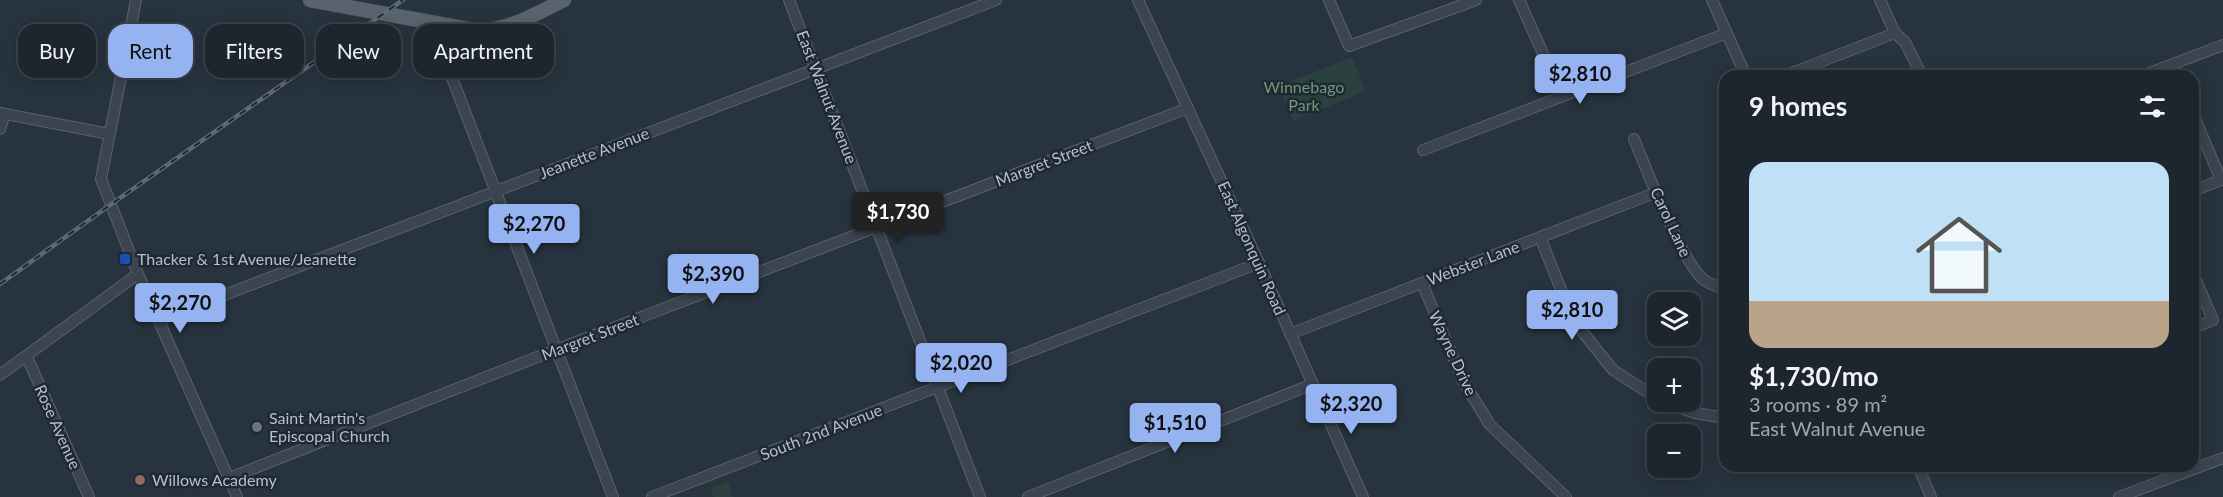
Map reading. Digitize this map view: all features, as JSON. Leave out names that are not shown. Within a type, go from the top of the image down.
[{"type":"main road","points":[[310,0],[370,5],[431,23],[489,30],[513,24],[564,0]]},
{"type":"street","points":[[136,0],[101,179],[138,274],[237,497]]},
{"type":"street","name":"East Walnut Avenue","points":[[789,0],[980,497]]},
{"type":"street","name":"Jeanette Avenue","points":[[159,320],[996,0]]},
{"type":"street","name":"East Algonquin Road","points":[[1138,0],[1363,497]]},
{"type":"street","points":[[1329,0],[1349,46],[1476,0]]},
{"type":"street","points":[[1519,0],[1562,96]]},
{"type":"street","points":[[1712,0],[1743,70]]},
{"type":"street","points":[[1880,0],[1895,33],[1910,49],[1919,70]]},
{"type":"street","points":[[431,23],[613,497]]},
{"type":"street","points":[[1423,150],[1727,33]]},
{"type":"street","points":[[1799,70],[1895,33]]},
{"type":"street","points":[[2158,70],[2223,45]]},
{"type":"street","points":[[2172,65],[2174,70]]},
{"type":"street","name":"Margret Street","points":[[229,478],[555,350],[1188,108]]},
{"type":"street","points":[[0,129],[2,113],[109,134]]},
{"type":"street","points":[[2199,128],[2221,180],[2199,189]]},
{"type":"street","name":"Carol Lane","points":[[1634,139],[1693,267],[1703,279],[1719,286]]},
{"type":"street","name":"Webster Lane","points":[[1290,334],[1657,192]]},
{"type":"street","points":[[1540,237],[1574,320],[1613,370],[1647,392]]},
{"type":"street","name":"South 2nd Avenue","points":[[652,497],[1259,263]]},
{"type":"street","points":[[0,375],[138,274]]},
{"type":"street","name":"Wayne Drive","points":[[1422,283],[1463,381],[1490,425],[1566,497]]},
{"type":"street","points":[[2199,287],[2213,320],[2199,326]]},
{"type":"street","name":"Rose Avenue","points":[[27,357],[89,497]]},
{"type":"street","points":[[1028,497],[1313,384]]},
{"type":"street","points":[[1692,412],[1719,417]]},
{"type":"street","points":[[2199,467],[2223,458]]},
{"type":"street","points":[[1921,472],[1931,497]]},
{"type":"street","points":[[2119,497],[2186,472]]},
{"type":"green space","name":"Winnebago Park","points":[[1352,57],[1366,91],[1293,121],[1279,86]]},
{"type":"green space","points":[[728,482],[733,497],[714,497],[710,488]]},
{"type":"railway","points":[[0,284],[403,0]]},
{"type":"place","name":"Thacker & 1st Avenue/Jeanette","points":[[125,259]]},
{"type":"place","name":"Saint Martin's Episcopal Church","points":[[257,427]]},
{"type":"place","name":"Willows Academy","points":[[140,480]]}]
